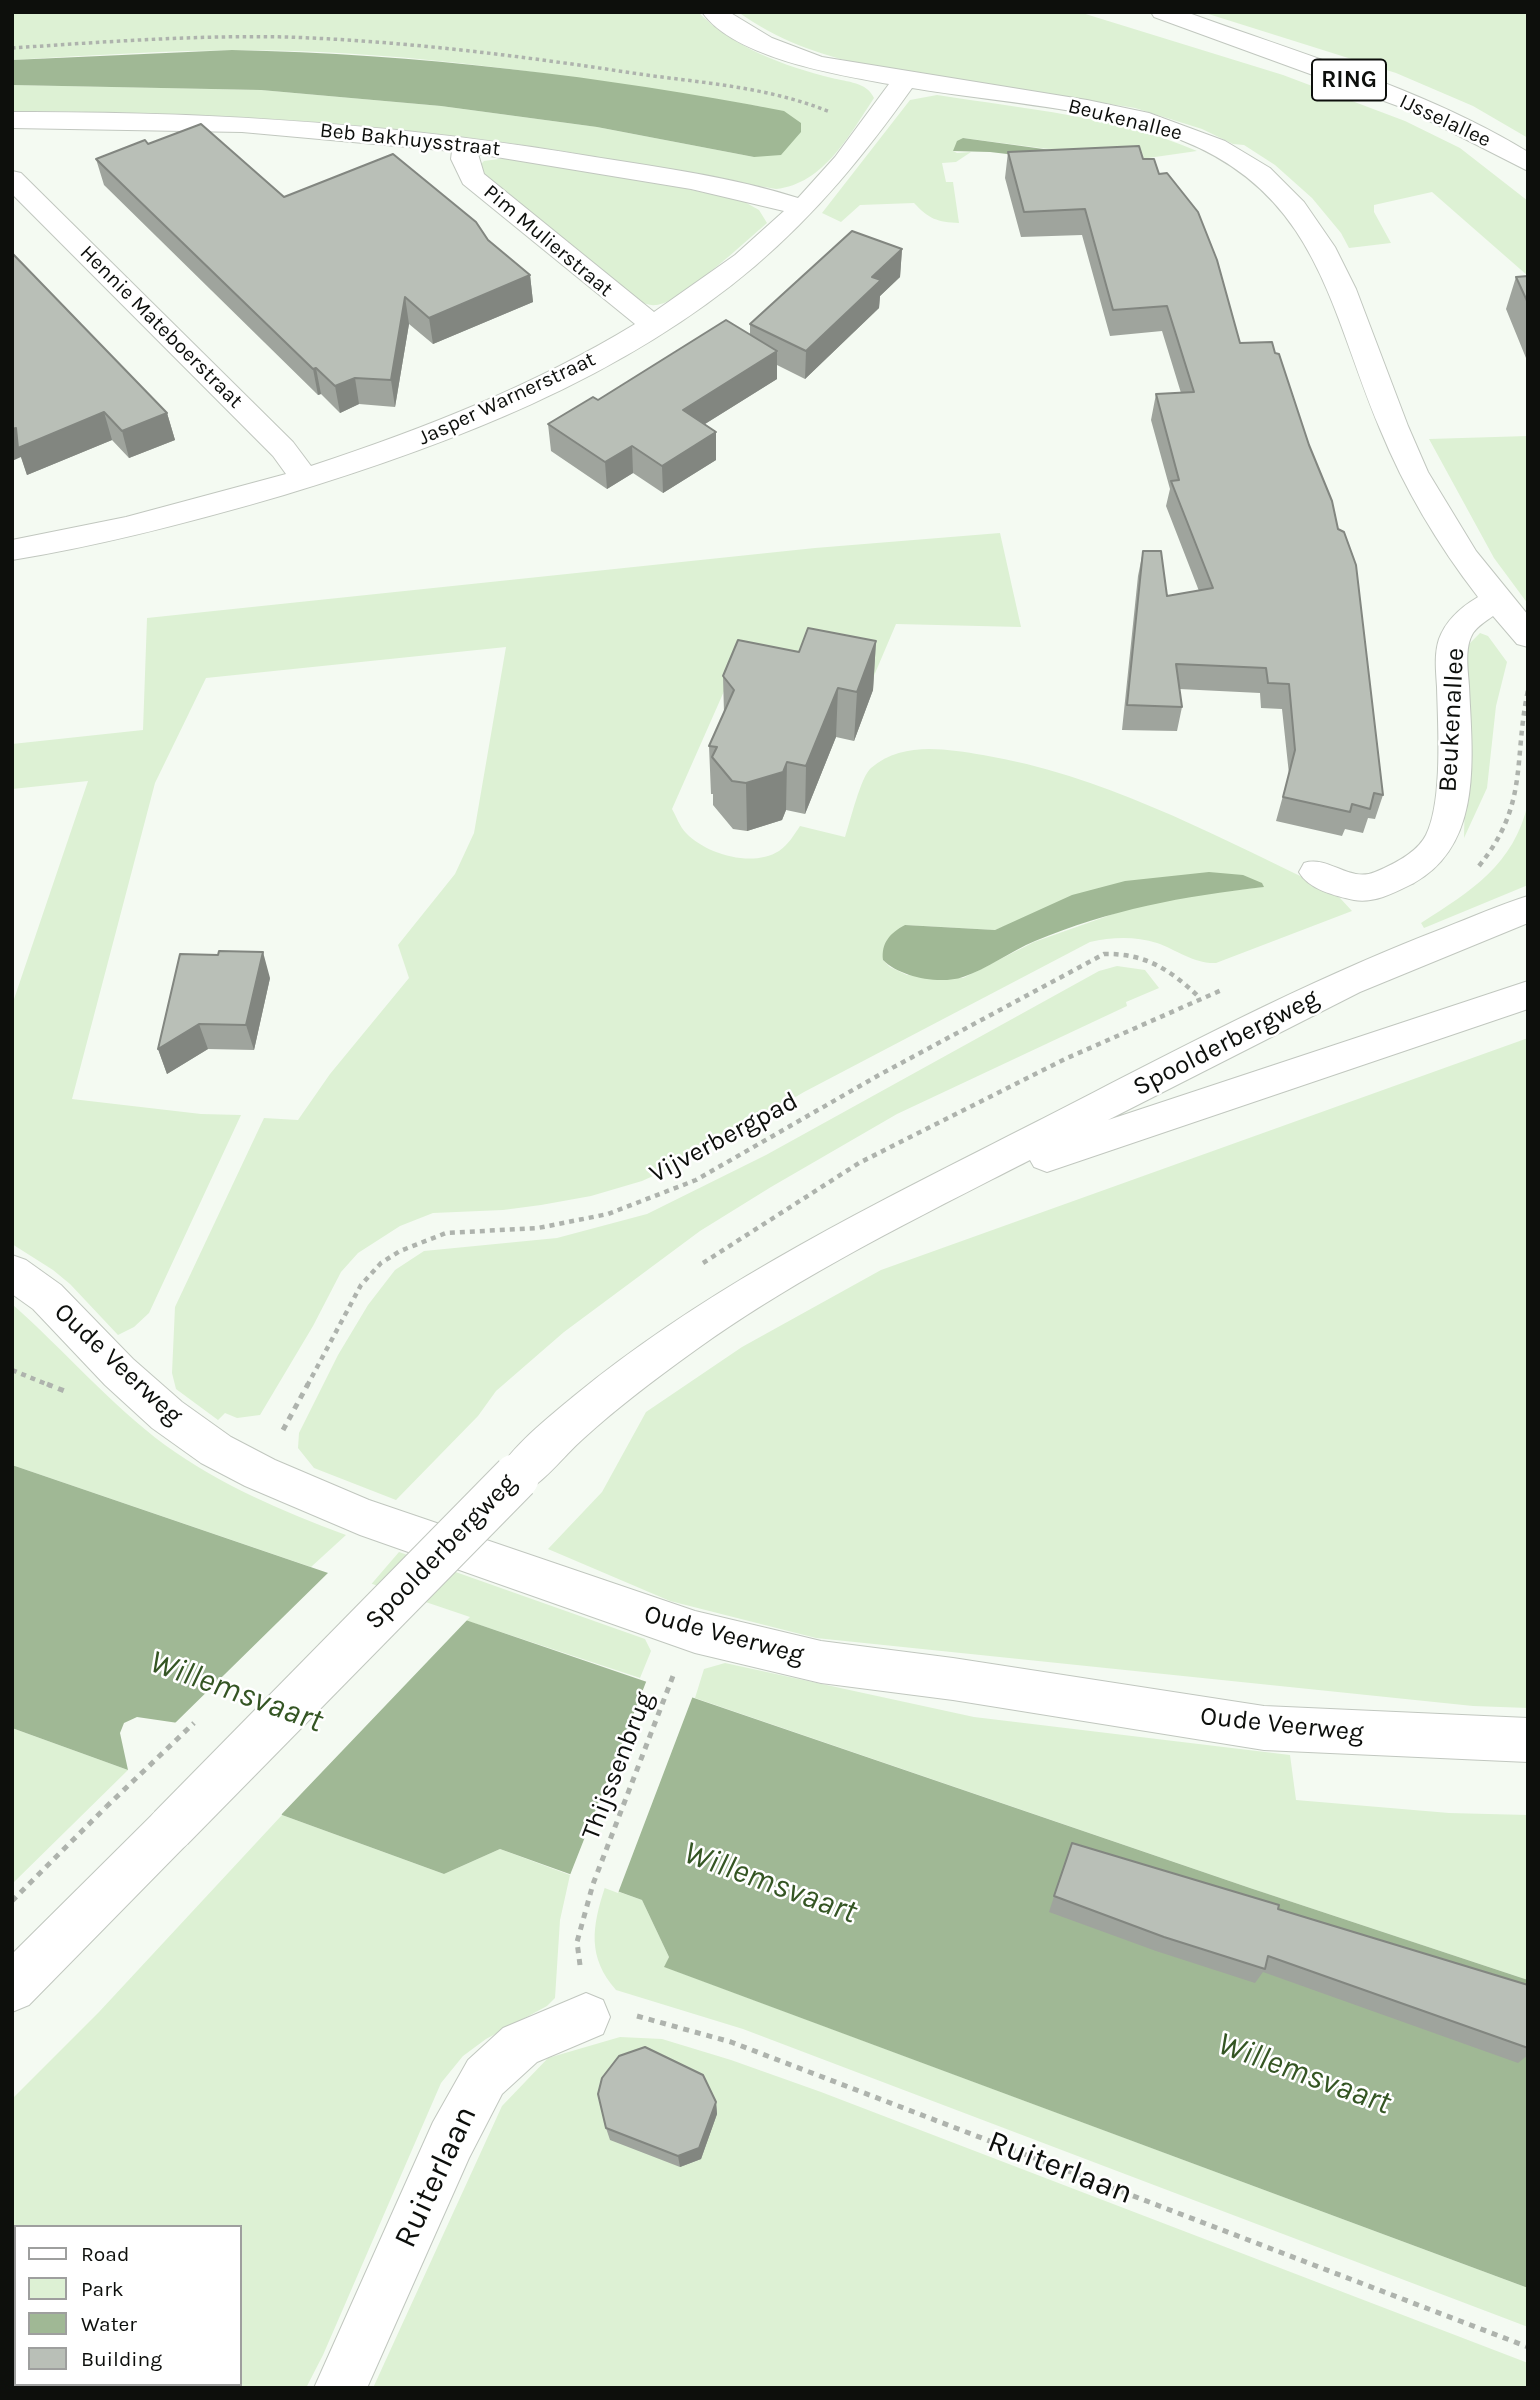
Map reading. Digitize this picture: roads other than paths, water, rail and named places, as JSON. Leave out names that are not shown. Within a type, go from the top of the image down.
[{"type":"street","name":"Beukenallee","points":[[714,12],[740,32],[790,55],[818,64],[1085,107],[1159,124],[1215,146],[1275,187],[1295,205],[1330,259],[1413,471],[1435,511],[1497,601],[1528,636]]},
{"type":"street","name":"IJsselallee","points":[[1163,12],[1415,104],[1485,137],[1528,163]]},
{"type":"street","name":"Jasper Warnerstraat","points":[[12,550],[170,517],[305,479],[409,444],[496,408],[573,370],[653,324],[735,267],[803,208],[869,131],[905,80]]},
{"type":"street","name":"Beb Bakhuysstraat","points":[[12,120],[200,123],[317,130],[466,145],[649,174],[768,197],[803,208]]},
{"type":"street","name":"Pim Mulierstraat","points":[[466,145],[464,159],[472,178],[625,306],[653,324]]},
{"type":"street","name":"Hennie Mateboerstraat","points":[[12,179],[283,449],[305,479]]},
{"type":"street","name":"Beukenallee","points":[[1316,872],[1345,886],[1370,888],[1414,867],[1430,854],[1440,840],[1447,816],[1455,737],[1452,658],[1455,638],[1479,609],[1497,601]]},
{"type":"street","name":"Spoolderbergweg","points":[[12,1988],[516,1477],[556,1433],[646,1362],[755,1288],[932,1194],[1324,993],[1528,909]]},
{"type":"street","name":"Spoolderbergweg","points":[[932,1194],[1528,995]]},
{"type":"street","name":"Oude Veerweg","points":[[12,1272],[47,1297],[120,1372],[167,1415],[216,1450],[260,1473],[360,1516],[695,1632],[821,1662],[953,1679],[1264,1728],[1528,1740]]},
{"type":"street","name":"Ruiterlaan","points":[[340,2388],[451,2140],[485,2077],[520,2045],[586,2017]]},
{"type":"water","points":[[232,50],[371,56],[579,77],[784,111],[801,123],[801,132],[781,155],[754,157],[597,127],[441,106],[261,90],[12,85],[12,60]]},
{"type":"water","points":[[963,138],[1080,154],[1084,163],[990,152],[953,151],[957,141]]},
{"type":"water","points":[[1209,872],[1243,875],[1262,883],[1264,887],[1176,900],[1091,921],[1035,941],[981,969],[953,979],[920,978],[899,971],[883,960],[883,948],[888,939],[905,925],[995,930],[1072,895],[1125,881]]},
{"type":"water","name":"Willemsvaart","points":[[12,1465],[1250,1888],[1528,1980],[1528,2288],[664,1967],[669,1957],[642,1900],[500,1849],[444,1874],[282,1815],[266,1789],[206,1734],[178,1723],[137,1717],[124,1723],[120,1733],[128,1770],[12,1728]]}]
